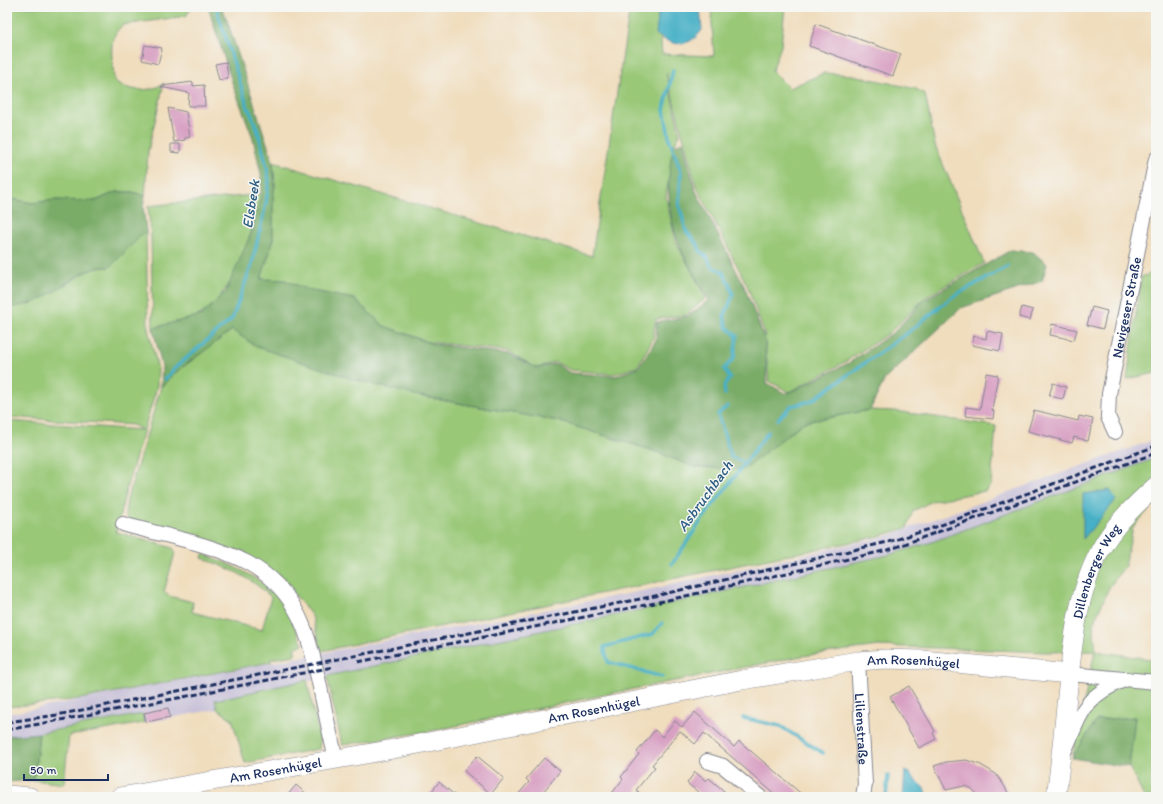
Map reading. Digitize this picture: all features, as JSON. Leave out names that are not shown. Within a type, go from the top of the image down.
[{"type":"street","name":"Nevigeser Straße","points":[[1115,432],[1108,417],[1109,394],[1156,159]]},
{"type":"street","name":"Dillenberger Weg","points":[[1056,797],[1077,616],[1084,590],[1094,562],[1105,542],[1121,520],[1156,486]]},
{"type":"street","points":[[123,524],[225,553],[248,563],[270,578],[287,597],[301,619],[310,642],[336,759]]},
{"type":"street","name":"Am Rosenhügel","points":[[120,797],[227,780],[742,680],[858,661],[885,659],[923,660],[1070,674]]},
{"type":"street","name":"Lilienstraße","points":[[858,661],[865,784],[863,797]]},
{"type":"street","points":[[1070,674],[1156,682]]},
{"type":"street","points":[[1060,762],[1085,706],[1105,688],[1126,679]]},
{"type":"street","points":[[707,761],[722,766],[760,797]]},
{"type":"street","points":[[7,795],[30,797]]},
{"type":"shaded area","points":[[1156,439],[1156,458],[929,543],[888,555],[655,607],[216,700],[217,709],[144,723],[142,714],[39,733],[7,736],[7,714],[652,589],[887,536]]},
{"type":"green space","points":[[192,7],[186,16],[123,25],[117,31],[112,44],[114,80],[119,84],[132,89],[146,90],[164,83],[148,151],[145,196],[133,192],[116,192],[95,201],[54,200],[32,203],[7,198],[7,8]]},
{"type":"green space","points":[[208,7],[221,7],[227,20],[273,162],[275,186],[273,195],[273,242],[261,279],[285,280],[308,290],[354,299],[384,326],[433,344],[509,354],[537,368],[556,364],[570,373],[615,376],[638,368],[656,340],[657,322],[688,316],[709,300],[683,254],[677,239],[671,216],[669,180],[671,157],[674,145],[683,142],[695,189],[744,286],[765,340],[767,383],[786,394],[849,363],[894,332],[924,300],[1011,250],[1033,252],[1047,264],[1042,281],[961,308],[885,379],[870,410],[804,422],[743,470],[694,467],[654,451],[558,421],[419,396],[352,379],[257,347],[232,330],[175,373],[161,387],[162,367],[153,328],[202,315],[226,291],[253,229],[261,194],[261,174],[253,138],[233,85]]},
{"type":"green space","points":[[630,7],[658,7],[662,54],[714,56],[711,7],[785,7],[781,46],[772,71],[789,88],[824,73],[853,75],[916,89],[925,94],[935,145],[984,263],[926,297],[889,333],[845,362],[789,392],[769,381],[764,332],[747,285],[696,185],[666,72],[680,134],[674,145],[666,197],[676,242],[706,298],[686,315],[656,319],[653,339],[637,367],[613,374],[570,370],[555,362],[537,368],[507,351],[429,342],[384,326],[354,299],[308,290],[285,280],[261,279],[273,242],[273,195],[275,186],[273,162],[592,256]]},
{"type":"green space","points":[[116,192],[133,192],[145,196],[143,206],[146,231],[110,267],[90,270],[34,303],[7,309],[7,198],[32,203],[54,200],[95,201]]},
{"type":"green space","points":[[261,194],[248,243],[234,275],[215,302],[199,315],[186,320],[153,328],[151,236],[148,206]]},
{"type":"green space","points":[[146,231],[148,329],[158,369],[157,387],[127,486],[116,532],[173,548],[175,553],[164,592],[169,596],[193,602],[192,612],[262,630],[271,597],[247,578],[202,558],[203,554],[243,571],[262,583],[278,597],[288,613],[303,644],[295,648],[295,655],[271,659],[271,662],[80,699],[7,707],[7,421],[142,430],[133,425],[7,417],[7,309],[63,286],[87,271],[101,267],[110,267]]},
{"type":"green space","points":[[1156,272],[1156,373],[1127,379],[1141,277]]},
{"type":"green space","points":[[232,330],[257,347],[419,396],[558,421],[654,451],[694,467],[804,422],[870,410],[895,411],[996,426],[991,485],[985,491],[932,501],[913,511],[907,528],[876,537],[321,651],[312,616],[280,576],[213,544],[128,521],[125,514],[127,500],[161,387],[175,373]]},
{"type":"green space","points":[[1156,458],[1156,502],[1133,527],[1125,566],[1110,586],[1093,624],[1096,651],[1156,660],[1156,797],[1144,797],[1129,767],[1135,717],[1097,720],[1072,758],[1095,651],[1048,652],[879,646],[802,656],[431,731],[342,745],[327,676],[655,607],[888,555],[929,543]]},
{"type":"green space","points":[[307,680],[320,741],[319,749],[245,763],[232,719],[217,709],[215,700]]},
{"type":"green space","points":[[143,714],[144,723],[69,736],[64,784],[34,780],[39,733]]},
{"type":"green space","points":[[1135,717],[1129,767],[1072,758],[1097,720]]},
{"type":"green space","points":[[39,733],[34,780],[7,782],[7,736]]},
{"type":"water","points":[[659,7],[700,7],[702,30],[697,36],[686,43],[675,43],[662,38],[656,34]]},
{"type":"water","points":[[1110,490],[1116,500],[1083,539],[1083,494]]},
{"type":"water","points":[[905,769],[923,787],[929,797],[903,797]]},
{"type":"building","points":[[816,24],[901,54],[893,76],[809,46]]},
{"type":"building","points":[[145,45],[162,48],[158,64],[142,60]]},
{"type":"building","points":[[226,62],[228,78],[219,80],[215,64]]},
{"type":"building","points":[[193,82],[193,86],[204,85],[205,106],[188,106],[189,93],[161,87],[161,86]]},
{"type":"building","points":[[168,108],[186,112],[190,137],[185,138],[185,140],[174,142]]},
{"type":"building","points":[[171,144],[180,144],[180,153],[171,152]]},
{"type":"building","points":[[1022,307],[1033,310],[1030,320],[1019,317]]},
{"type":"building","points":[[1092,307],[1107,311],[1103,329],[1087,325]]},
{"type":"building","points":[[1052,324],[1077,330],[1074,340],[1050,335]]},
{"type":"building","points":[[987,331],[1003,334],[1000,351],[972,345],[974,336],[986,339]]},
{"type":"building","points":[[986,373],[998,375],[992,410],[994,411],[993,419],[965,416],[966,407],[980,409]]},
{"type":"building","points":[[1053,383],[1066,387],[1063,399],[1049,396]]},
{"type":"building","points":[[1034,410],[1078,421],[1079,416],[1093,419],[1088,441],[1074,437],[1072,443],[1028,431]]},
{"type":"building","points":[[909,686],[935,731],[933,733],[936,739],[919,748],[890,697]]},
{"type":"building","points":[[168,708],[170,717],[146,722],[144,713]]},
{"type":"building","points":[[695,712],[734,747],[739,741],[805,797],[778,797],[704,733],[695,744],[680,731],[652,765],[655,767],[636,790],[639,792],[635,797],[609,797],[623,779],[621,777],[639,754],[637,752],[655,730],[662,737],[675,721],[682,727]]},
{"type":"building","points":[[477,756],[504,778],[491,794],[464,771]]},
{"type":"building","points":[[544,758],[560,771],[539,797],[516,797],[529,782],[526,779]]},
{"type":"building","points":[[966,760],[981,765],[996,774],[1010,797],[980,797],[971,788],[964,786],[946,790],[934,766],[946,762]]},
{"type":"building","points":[[695,772],[706,781],[709,778],[731,797],[704,797],[687,783]]},
{"type":"building","points":[[439,782],[457,797],[427,797]]},
{"type":"building","points":[[296,785],[310,797],[286,797]]},
{"type":"waterway","name":"Elsbeek","points":[[165,379],[176,367],[232,319],[252,264],[266,203],[269,180],[266,163],[257,128],[247,105],[216,7]]},
{"type":"waterway","name":"Asbruchbach","points":[[673,70],[664,110],[670,141],[681,172],[679,204],[686,231],[697,244],[701,252],[707,257],[712,267],[722,271],[730,285],[733,295],[724,317],[727,327],[737,336],[734,358],[724,369],[730,378],[724,386],[725,394]]},
{"type":"waterway","points":[[778,419],[791,406],[811,401],[906,334],[952,297],[1008,266]]},
{"type":"waterway","name":"Asbruchbach","points":[[672,564],[701,521],[745,463],[731,457],[718,414],[728,406]]},
{"type":"waterway","points":[[745,463],[768,432]]},
{"type":"waterway","name":"Asbruchbach","points":[[662,623],[653,634],[604,647],[608,662],[662,677]]},
{"type":"waterway","name":"Asbruchbach","points":[[743,718],[780,726],[823,753]]},
{"type":"waterway","name":"Asbruchbach","points":[[886,797],[888,775]]},
{"type":"railway","points":[[7,722],[57,715],[655,596],[892,541],[933,528],[1156,446]]},
{"type":"railway","points":[[358,662],[655,603],[888,550],[1156,453]]},
{"type":"railway","points":[[7,730],[333,667]]}]
